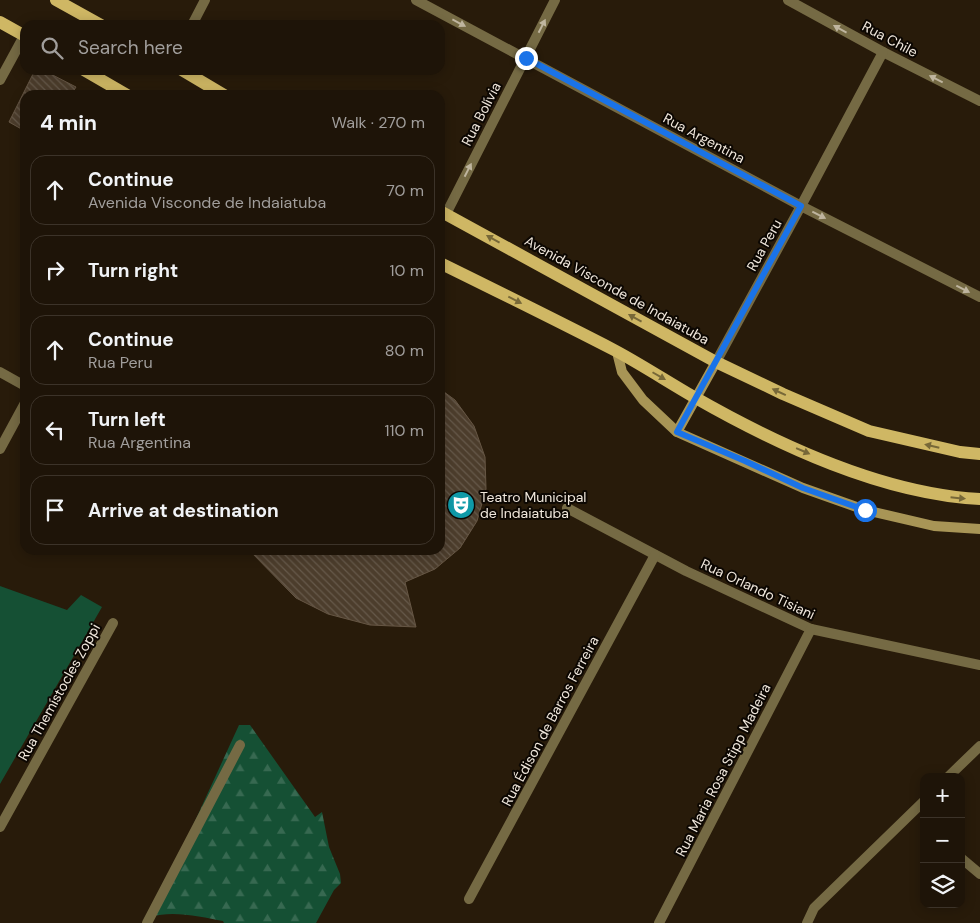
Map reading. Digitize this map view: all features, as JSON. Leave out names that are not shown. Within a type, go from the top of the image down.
[{"type":"main road","points":[[56,0],[92,20]]},
{"type":"main road","points":[[0,22],[20,34]]},
{"type":"main road","points":[[93,75],[118,90]]},
{"type":"main road","points":[[190,75],[216,90]]},
{"type":"main road","name":"Avenida Visconde de Indaiatuba","points":[[445,218],[716,362],[782,394],[869,431],[960,452],[980,454]]},
{"type":"main road","points":[[445,266],[617,352],[756,431],[821,459],[889,484],[954,498],[980,499]]},
{"type":"street","points":[[194,20],[204,0]]},
{"type":"street","name":"Rua Argentina","points":[[416,0],[801,206],[980,297]]},
{"type":"street","name":"Rua Bolívia","points":[[445,210],[555,0]]},
{"type":"street","name":"Rua Chile","points":[[788,0],[883,52],[980,101]]},
{"type":"street","points":[[0,80],[20,43]]},
{"type":"street","name":"Rua Peru","points":[[677,432],[883,52]]},
{"type":"street","points":[[617,352],[622,372],[643,400],[677,432],[803,488],[865,510],[934,526],[980,529]]},
{"type":"street","points":[[0,372],[20,383]]},
{"type":"street","points":[[0,449],[20,412]]},
{"type":"street","name":"Rua Orlando Tisiani","points":[[568,508],[655,555],[811,629],[980,665]]},
{"type":"street","name":"Rua Édison de Barros Ferreira","points":[[469,899],[655,555]]},
{"type":"street","name":"Rua Themístocles Zoppi","points":[[0,827],[114,623]]},
{"type":"street","name":"Rua Maria Rosa Stipp Madeira","points":[[659,923],[811,629]]},
{"type":"street","points":[[146,923],[240,745]]},
{"type":"street","points":[[952,773],[980,746]]},
{"type":"street","points":[[808,923],[814,908],[920,808]]},
{"type":"street","points":[[965,861],[980,874]]},
{"type":"green space","points":[[0,586],[67,610],[81,595],[102,607],[0,784]]},
{"type":"green space","points":[[239,725],[250,725],[315,817],[322,812],[329,847],[340,874],[341,883],[334,890],[316,923],[224,923],[215,919],[177,914],[151,917]]},
{"type":"building","points":[[32,75],[53,75],[76,87],[74,90],[25,90]]},
{"type":"building","points":[[20,100],[20,128],[9,122]]},
{"type":"building","name":"Teatro Municipal de Indaiatuba","points":[[445,393],[455,400],[474,426],[485,457],[486,489],[477,521],[460,548],[435,569],[405,582],[416,627],[370,625],[328,614],[296,598],[254,555],[445,555]]},
{"type":"place","name":"Teatro Municipal de Indaiatuba","points":[[461,505]]},
{"type":"route","points":[[526,58],[801,206],[677,432],[803,488],[865,510]]}]
